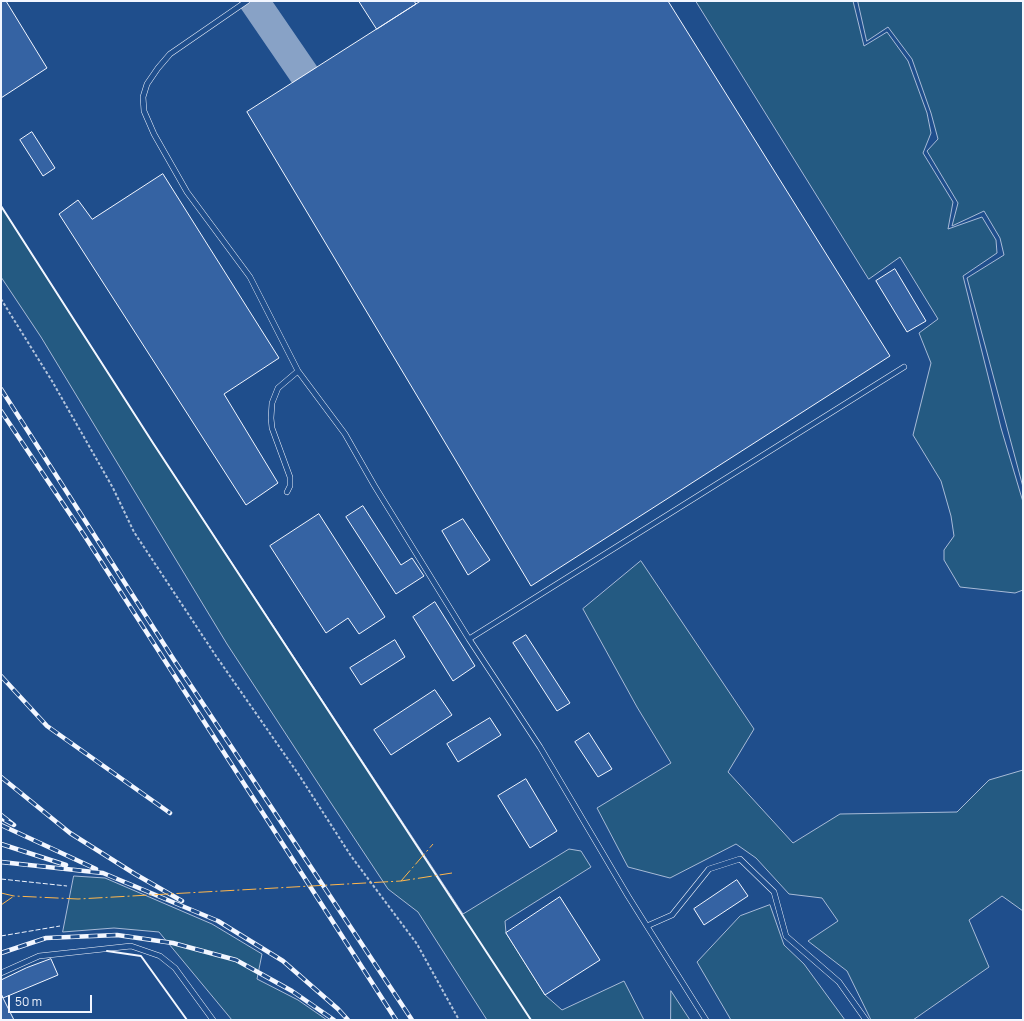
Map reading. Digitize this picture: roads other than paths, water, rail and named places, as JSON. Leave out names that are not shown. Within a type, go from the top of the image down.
[{"type":"lane","points":[[246,1],[170,54],[158,68],[147,84],[143,97],[144,111],[154,134],[187,192],[250,277],[298,371],[345,434],[374,485],[470,639],[540,747],[647,926],[706,1020]]},
{"type":"lane","points":[[470,639],[904,367]]},
{"type":"lane","points":[[287,492],[290,486],[290,477],[272,428],[272,403],[278,388],[298,371]]},
{"type":"lane","points":[[647,926],[672,915],[709,869],[740,859],[774,892],[786,936],[839,982],[866,1020]]},
{"type":"lane","points":[[1,973],[39,956],[131,946],[160,956],[175,968],[212,1020]]},
{"type":"railway","points":[[1,389],[174,660],[412,1020]]},
{"type":"railway","points":[[1,411],[84,535],[396,1020]]},
{"type":"railway","points":[[1,676],[47,726],[170,813]]},
{"type":"railway","points":[[1,777],[70,833],[135,874],[182,901]]},
{"type":"railway","points":[[1,815],[14,825],[1,818]]},
{"type":"railway","points":[[1,825],[96,869]]},
{"type":"railway","points":[[1,844],[66,865]]},
{"type":"railway","points":[[1,862],[103,873],[218,921],[283,961],[338,1009],[348,1020]]},
{"type":"railway","points":[[1,953],[46,938],[117,935],[173,943],[236,960],[292,991],[334,1020]]}]
